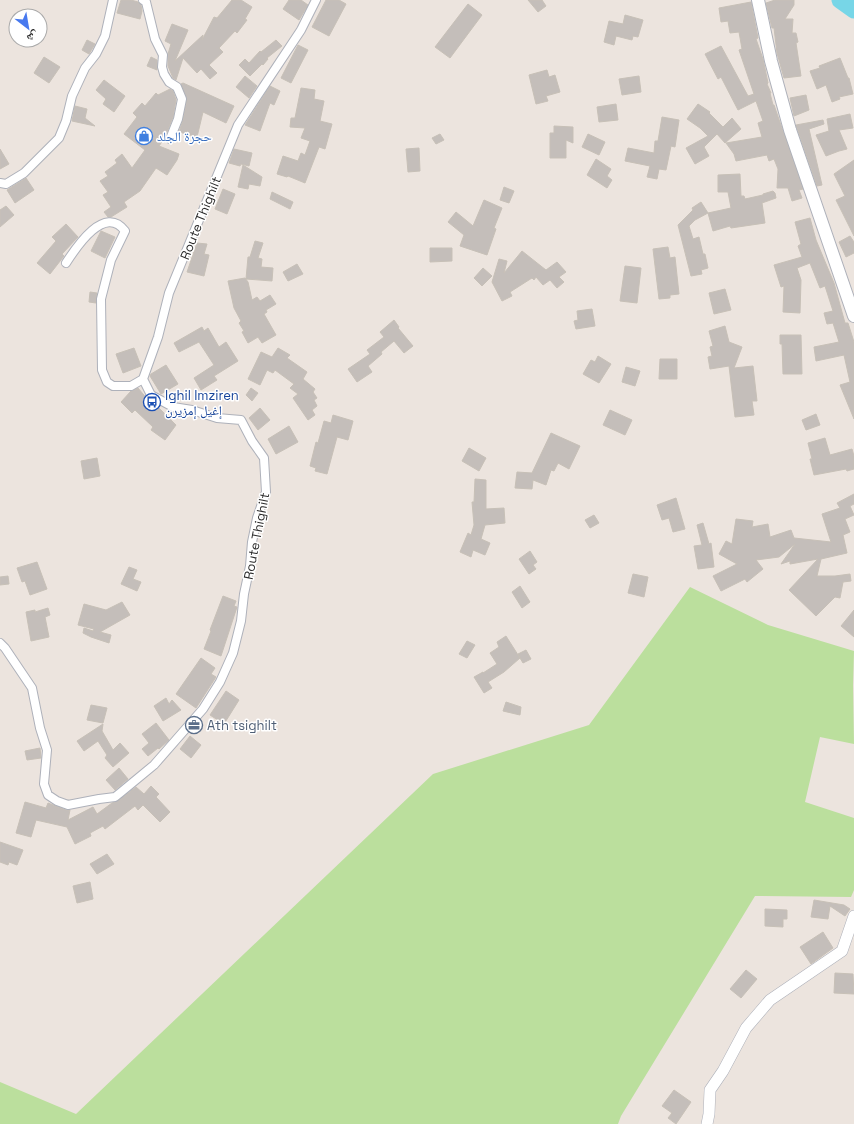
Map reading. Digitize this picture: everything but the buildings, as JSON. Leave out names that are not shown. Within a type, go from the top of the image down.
[{"type":"main road","points":[[758,0],[771,61],[790,130],[854,316]]},
{"type":"street","points":[[0,183],[6,184],[24,173],[59,138],[66,121],[72,96],[85,68],[96,54],[105,36],[113,0]]},
{"type":"street","points":[[143,0],[146,2],[155,39],[163,56],[162,67],[164,74],[169,82],[178,88],[182,99],[178,119],[170,139]]},
{"type":"street","name":"Route Thighilt","points":[[0,643],[32,688],[40,728],[47,750],[44,784],[48,795],[57,801],[68,805],[99,798],[115,797],[154,765],[203,709],[220,682],[233,653],[242,621],[244,594],[250,566],[252,542],[257,518],[266,492],[264,458],[252,441],[241,420],[216,418],[192,410],[173,407],[151,395],[143,379],[158,337],[169,293],[238,125],[301,30],[316,0]]},
{"type":"street","points":[[66,262],[78,245],[98,226],[111,222],[121,225],[125,231],[111,260],[101,298],[102,370],[107,382],[113,386],[131,386],[143,379]]},
{"type":"street","points":[[707,1124],[710,1090],[723,1071],[746,1028],[770,1000],[842,951],[854,916]]},
{"type":"green space","points":[[690,587],[768,625],[854,651],[854,744],[820,737],[805,802],[854,818],[854,890],[851,897],[755,896],[621,1116],[618,1124],[0,1124],[0,1082],[76,1114],[433,774],[589,725]]},
{"type":"waterway","points":[[840,0],[854,10]]},
{"type":"place","name":"حجرة الجلد","points":[[144,136]]},
{"type":"place","name":"Ighil Imziren إغيل إمزيرن","points":[[152,402]]},
{"type":"place","name":"Ath tsighilt","points":[[194,725]]}]
